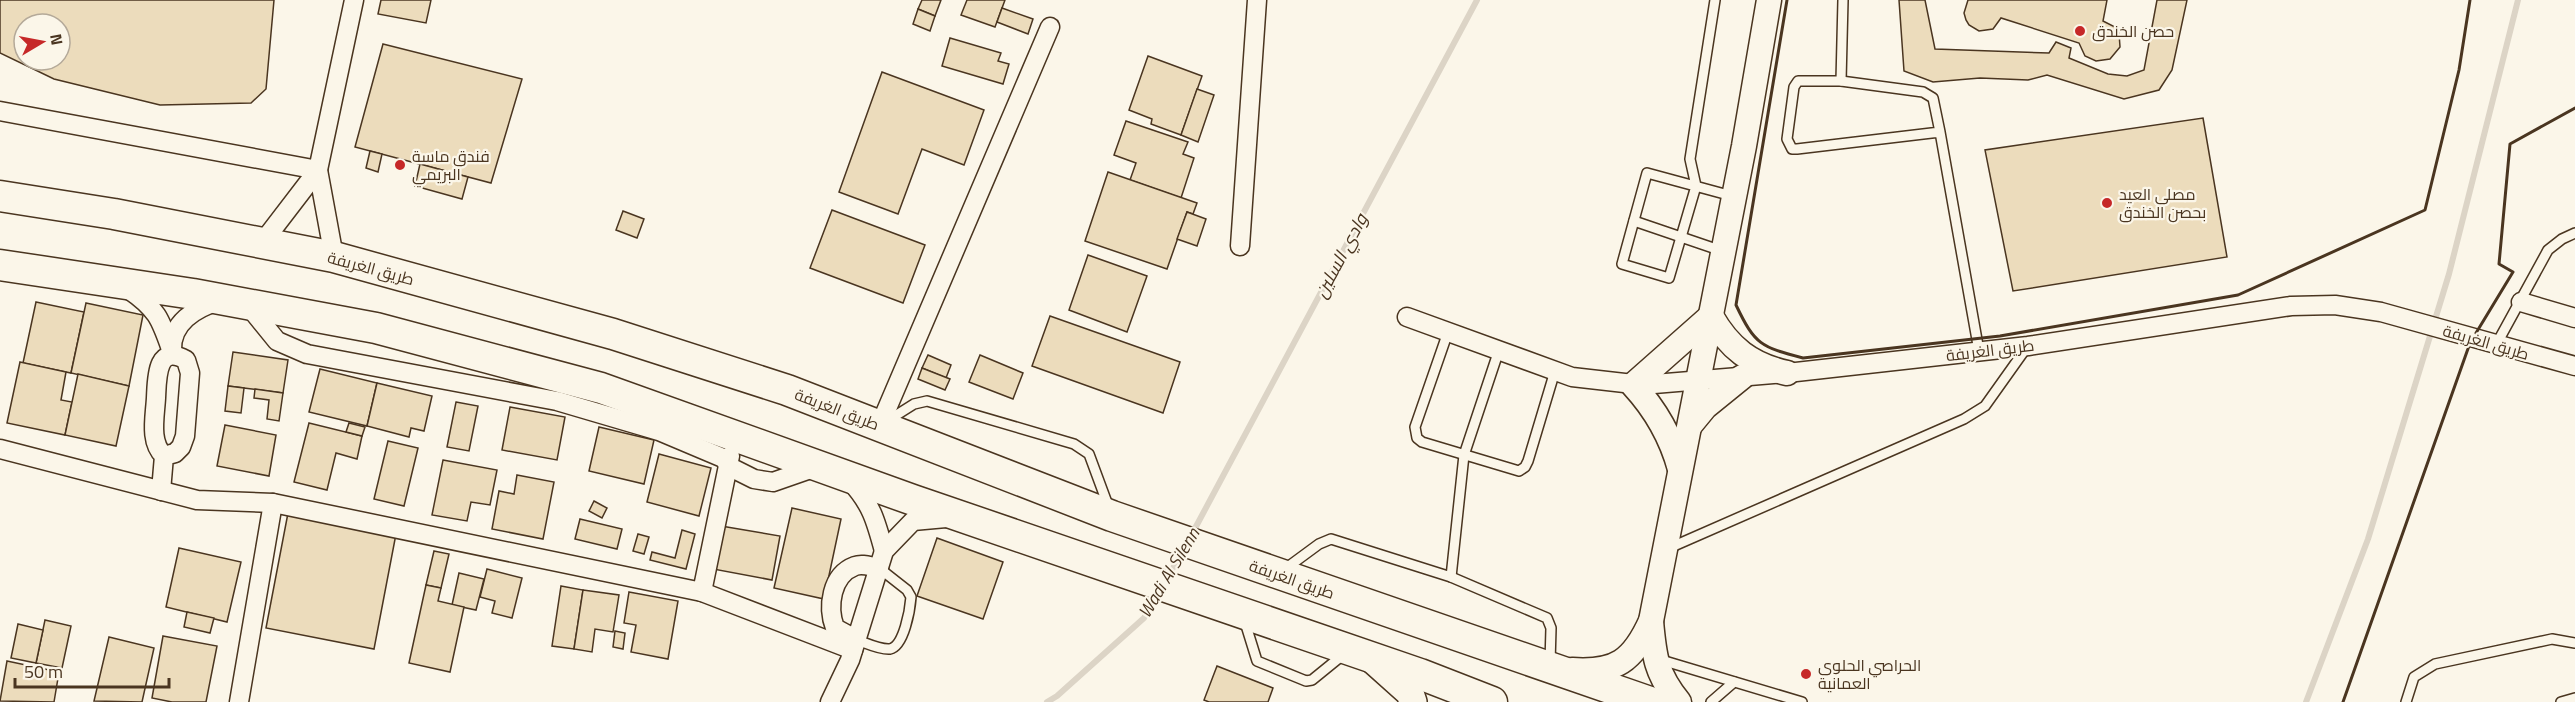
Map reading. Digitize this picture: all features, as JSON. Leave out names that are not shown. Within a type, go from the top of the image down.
[{"type":"main road","name":"طريق الغريفة","points":[[0,196],[114,214],[334,257],[613,334],[787,390],[1112,516],[1650,702]]},
{"type":"main road","points":[[0,265],[235,302],[376,328],[601,388],[731,450],[832,470],[1359,653],[1492,702]]},
{"type":"main road","points":[[1359,653],[1392,674],[1410,693],[1413,702]]},
{"type":"street","points":[[334,257],[318,170],[354,0]]},
{"type":"street","points":[[1240,246],[1257,0]]},
{"type":"street","points":[[1550,669],[1595,672],[1616,664],[1633,654],[1651,621],[1734,197],[1768,0]]},
{"type":"street","points":[[880,425],[1050,27]]},
{"type":"street","points":[[0,111],[318,170]]},
{"type":"street","points":[[262,243],[318,170]]},
{"type":"street","points":[[119,283],[147,302],[158,315],[173,355],[186,360],[190,373],[185,436],[181,447],[175,453],[164,456]]},
{"type":"street","points":[[173,355],[172,339],[184,318],[207,304],[235,302]]},
{"type":"street","points":[[2521,302],[2575,318]]},
{"type":"street","name":"طريق الغريفة","points":[[1407,317],[1572,377],[1633,385],[1786,373],[2028,346],[2291,306],[2335,305],[2381,312],[2575,366]]},
{"type":"street","points":[[1711,316],[1733,349],[1749,361],[1767,369],[1786,373]]},
{"type":"street","points":[[1680,470],[1667,433],[1647,400],[1633,385],[1711,316]]},
{"type":"street","points":[[164,456],[158,451],[154,431],[157,372],[162,361],[173,355]]},
{"type":"street","points":[[1689,426],[1711,402],[1742,377]]},
{"type":"street","points":[[702,592],[731,450]]},
{"type":"street","points":[[1,454],[197,500],[273,503],[702,592],[855,645]]},
{"type":"street","points":[[161,491],[164,456]]},
{"type":"street","points":[[832,470],[865,497],[875,518],[884,551]]},
{"type":"street","points":[[239,702],[273,503]]},
{"type":"street","points":[[830,702],[855,645],[884,551],[913,521],[933,518],[966,518]]},
{"type":"street","points":[[855,645],[835,628],[830,616],[833,591],[846,572],[855,566],[863,564],[879,568]]},
{"type":"street","points":[[1651,621],[1654,658],[1660,676],[1678,702]]},
{"type":"lane","points":[[1716,0],[1690,159],[1696,186],[1669,278],[1622,264],[1647,173],[1696,186],[1734,197]]},
{"type":"lane","points":[[1841,81],[1843,0]]},
{"type":"lane","points":[[1940,132],[1792,148],[1787,139],[1796,84],[1802,81],[1841,81],[1929,94],[1933,98],[1940,132],[1979,351]]},
{"type":"lane","points":[[1634,222],[1723,251]]},
{"type":"lane","points":[[2488,343],[2521,302],[2548,250],[2562,239],[2575,233]]},
{"type":"lane","points":[[1448,332],[1414,427],[1414,433],[1422,442],[1519,471],[1525,467],[1555,371]]},
{"type":"lane","points":[[1665,550],[1964,419],[1985,406],[2028,346]]},
{"type":"lane","points":[[1451,577],[1464,455],[1499,350]]},
{"type":"lane","points":[[880,425],[914,404],[927,401],[1074,444],[1089,454],[1112,516]]},
{"type":"lane","points":[[1278,574],[1319,544],[1331,539],[1451,577],[1546,618],[1551,628],[1550,669]]},
{"type":"lane","points":[[855,645],[887,650],[898,645],[902,640],[911,597],[907,590],[879,568]]},
{"type":"lane","points":[[1243,614],[1257,661],[1301,680],[1312,680],[1359,653]]},
{"type":"lane","points":[[2406,702],[2414,677],[2435,664],[2552,639],[2575,643]]},
{"type":"lane","points":[[1654,658],[1802,702]]},
{"type":"lane","points":[[1712,702],[1734,682]]},
{"type":"lane","points":[[2561,702],[2575,698]]},
{"type":"building","points":[[0,0],[274,0],[266,89],[251,103],[160,105],[54,79],[39,72],[72,72],[72,12],[12,12],[12,59],[0,53]]},
{"type":"building","points":[[381,0],[431,0],[426,23],[378,14]]},
{"type":"building","points":[[922,0],[941,0],[935,16],[918,9]]},
{"type":"building","points":[[967,0],[1005,0],[995,27],[961,15]]},
{"type":"building","points":[[1899,0],[1925,0],[1935,49],[2049,53],[2056,42],[2071,48],[2069,58],[2108,74],[2127,76],[2144,70],[2157,0],[2187,0],[2172,70],[2159,90],[2124,99],[2047,75],[2028,80],[1980,78],[1933,82],[1904,71]]},
{"type":"building","name":"حصن الخندق","points":[[1968,0],[2107,0],[2103,21],[2115,27],[2119,33],[2120,47],[2110,59],[2096,61],[2085,56],[2079,43],[2001,18],[1993,29],[1979,31],[1969,25],[1966,20],[1964,13]]},
{"type":"building","points":[[1002,8],[1033,19],[1028,34],[997,22]]},
{"type":"building","points":[[918,9],[935,16],[930,31],[913,24]]},
{"type":"building","points":[[950,38],[1001,53],[998,61],[1009,64],[1003,84],[942,66]]},
{"type":"building","points":[[383,44],[522,79],[491,183],[355,147]]},
{"type":"building","points":[[1148,56],[1202,76],[1181,135],[1151,124],[1152,119],[1129,110]]},
{"type":"building","points":[[882,72],[984,110],[964,165],[922,149],[898,214],[839,192]]},
{"type":"building","points":[[1197,89],[1214,95],[1198,142],[1181,135]]},
{"type":"building","name":"مصلى العيد بحصن الخندق","points":[[2203,118],[2227,257],[2013,291],[1985,150]]},
{"type":"building","points":[[1126,121],[1188,142],[1183,154],[1194,158],[1181,198],[1130,180],[1136,163],[1114,155]]},
{"type":"building","points":[[370,151],[382,154],[378,172],[366,168]]},
{"type":"building","points":[[420,164],[468,177],[462,199],[415,186]]},
{"type":"building","points":[[1108,172],[1197,203],[1193,214],[1187,212],[1167,269],[1085,241]]},
{"type":"building","points":[[832,210],[925,245],[903,303],[810,268]]},
{"type":"building","points":[[623,211],[644,219],[637,238],[616,230]]},
{"type":"building","points":[[1187,212],[1206,219],[1197,246],[1177,239]]},
{"type":"building","points":[[1088,255],[1147,276],[1127,332],[1069,310]]},
{"type":"building","points":[[36,302],[84,312],[71,373],[23,363]]},
{"type":"building","points":[[86,303],[143,315],[129,386],[71,373]]},
{"type":"building","points":[[1050,316],[1180,362],[1163,413],[1032,366]]},
{"type":"building","points":[[233,352],[288,360],[283,393],[228,386]]},
{"type":"building","points":[[928,355],[951,365],[946,378],[922,368]]},
{"type":"building","points":[[980,355],[1023,373],[1013,399],[969,382]]},
{"type":"building","points":[[20,362],[66,372],[61,400],[72,402],[65,435],[7,423]]},
{"type":"building","points":[[922,368],[950,379],[945,390],[918,379]]},
{"type":"building","points":[[320,369],[377,383],[367,426],[309,412]]},
{"type":"building","points":[[78,374],[129,386],[116,446],[65,435]]},
{"type":"building","points":[[377,383],[432,396],[424,431],[411,428],[409,437],[367,426]]},
{"type":"building","points":[[228,386],[244,388],[241,413],[225,411]]},
{"type":"building","points":[[255,389],[283,393],[279,421],[267,419],[269,400],[254,398]]},
{"type":"building","points":[[456,402],[478,406],[469,451],[447,447]]},
{"type":"building","points":[[510,407],[565,417],[557,460],[502,450]]},
{"type":"building","points":[[309,423],[362,436],[357,459],[336,453],[327,490],[294,482]]},
{"type":"building","points":[[349,423],[365,427],[362,436],[346,432]]},
{"type":"building","points":[[225,425],[276,435],[269,476],[217,466]]},
{"type":"building","points":[[599,427],[654,440],[644,484],[589,471]]},
{"type":"building","points":[[388,441],[418,448],[404,506],[374,499]]},
{"type":"building","points":[[659,454],[711,468],[699,516],[647,502]]},
{"type":"building","points":[[443,460],[497,470],[490,505],[471,502],[467,521],[432,515]]},
{"type":"building","points":[[517,475],[554,482],[543,539],[492,529],[499,491],[514,494]]},
{"type":"building","points":[[594,501],[607,508],[602,518],[589,511]]},
{"type":"building","points":[[792,508],[841,519],[824,599],[774,588]]},
{"type":"building","points":[[288,513],[396,534],[374,649],[266,628]]},
{"type":"building","points":[[580,519],[622,529],[617,549],[575,539]]},
{"type":"building","points":[[721,526],[780,536],[772,580],[713,569]]},
{"type":"building","points":[[682,530],[695,534],[686,569],[650,560],[652,552],[675,558]]},
{"type":"building","points":[[638,534],[649,537],[644,554],[633,551]]},
{"type":"building","points":[[937,538],[1003,562],[983,619],[917,596]]},
{"type":"building","points":[[179,548],[241,562],[227,622],[166,607]]},
{"type":"building","points":[[434,551],[449,554],[441,588],[426,585]]},
{"type":"building","points":[[487,569],[522,578],[512,618],[492,613],[495,601],[480,597]]},
{"type":"building","points":[[459,573],[484,579],[476,610],[452,605]]},
{"type":"building","points":[[426,585],[441,588],[438,601],[464,607],[450,672],[409,663]]},
{"type":"building","points":[[561,586],[583,590],[574,649],[552,646]]},
{"type":"building","points":[[583,590],[619,595],[613,632],[595,629],[592,652],[574,649]]},
{"type":"building","points":[[629,592],[678,601],[668,659],[631,652],[636,625],[624,623]]},
{"type":"building","points":[[187,612],[214,618],[210,633],[184,627]]},
{"type":"building","points":[[45,620],[71,626],[62,668],[36,663]]},
{"type":"building","points":[[18,624],[43,630],[36,663],[11,658]]},
{"type":"building","points":[[615,631],[625,633],[623,649],[613,647]]},
{"type":"building","points":[[163,636],[217,646],[206,702],[172,702],[152,698]]},
{"type":"building","points":[[109,637],[154,648],[142,702],[94,701]]},
{"type":"building","points":[[7,661],[59,672],[54,702],[0,701]]},
{"type":"building","points":[[1217,666],[1273,688],[1268,702],[1209,702],[1204,700]]},
{"type":"waterway","name":"وادي السلين","points":[[1192,534],[1477,0]]},
{"type":"waterway","points":[[2306,702],[2368,539],[2449,274],[2518,0]]},
{"type":"waterway","name":"Wadi Al Silenn","points":[[1167,578],[1183,551]]},
{"type":"waterway","name":"Wadi Al Silenn","points":[[1047,702],[1057,696],[1144,618],[1159,592]]},
{"type":"wall","points":[[1787,0],[1736,305],[1749,329],[1761,342],[1777,351],[1803,358],[2000,336],[2238,295],[2425,210],[2459,70],[2470,0]]},
{"type":"wall","points":[[2476,333],[2513,272],[2499,264],[2510,144],[2575,108]]},
{"type":"wall","points":[[2343,702],[2470,343]]},
{"type":"place","name":"حصن الخندق","points":[[2080,31]]},
{"type":"place","name":"فندق ماسة البريمي","points":[[400,165]]},
{"type":"place","name":"مصلى العيد بحصن الخندق","points":[[2107,203]]},
{"type":"place","name":"الحراصي الحلوى العمانية","points":[[1806,674]]}]
